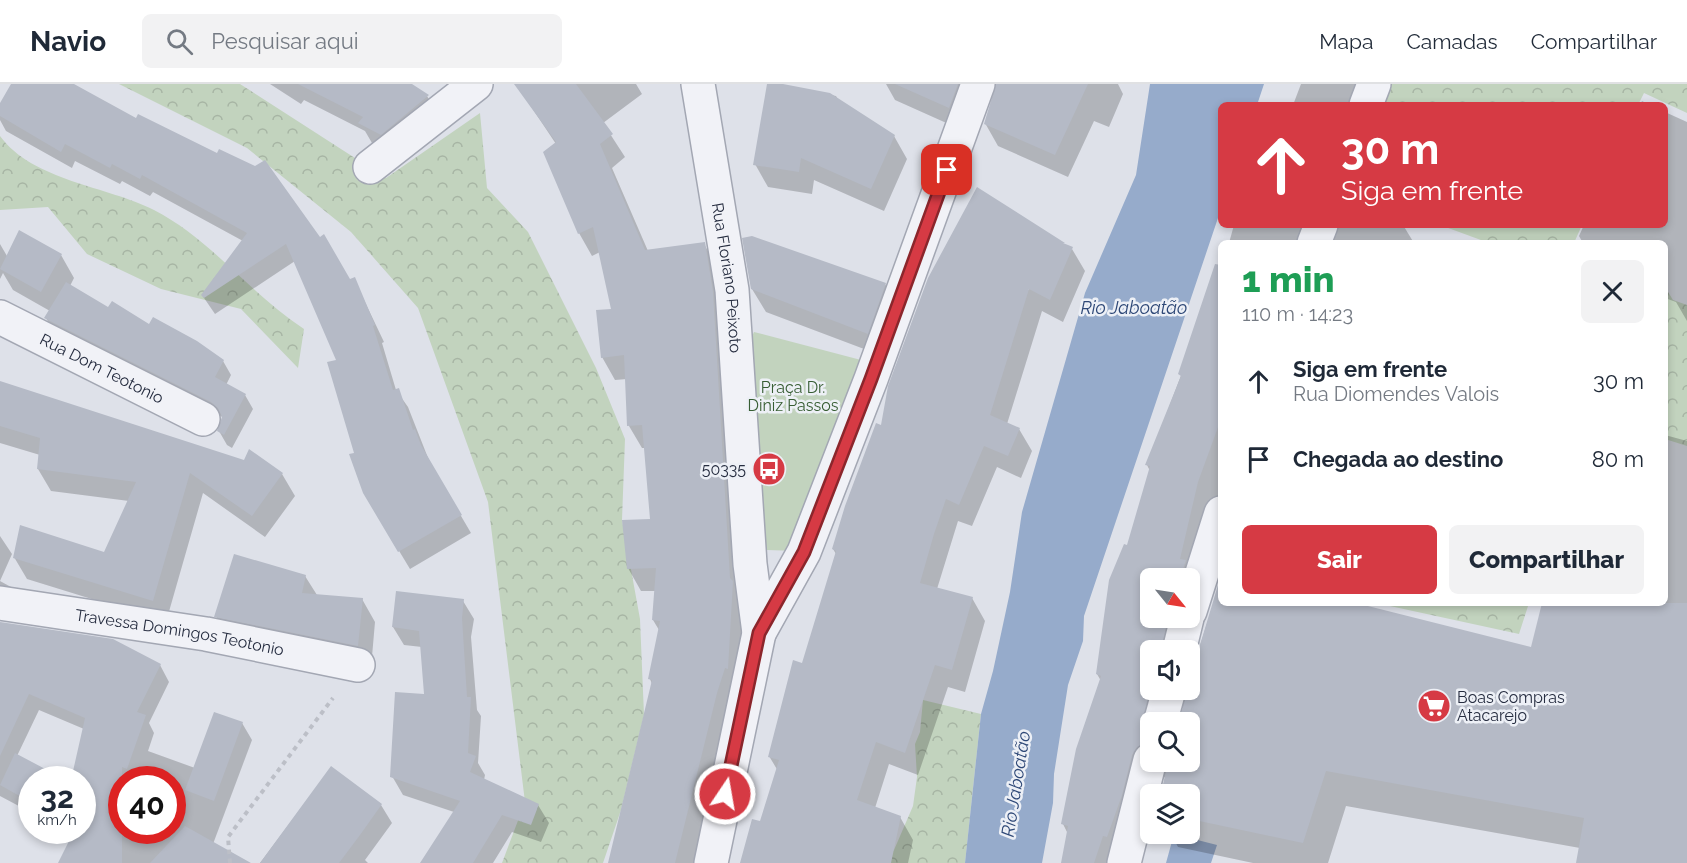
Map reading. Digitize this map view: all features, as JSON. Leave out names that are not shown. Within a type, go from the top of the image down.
[{"type":"street","points":[[370,166],[476,84]]},
{"type":"street","name":"Rua Floriano Peixoto","points":[[698,84],[732,290],[750,564],[759,633],[711,863]]},
{"type":"street","points":[[759,633],[804,552],[871,379],[978,84]]},
{"type":"street","points":[[1367,102],[1374,84]]},
{"type":"street","name":"Rua Dom Teotonio","points":[[0,317],[203,418]]},
{"type":"street","points":[[1200,579],[1218,522]]},
{"type":"street","name":"Travessa Domingos Teotonio","points":[[0,603],[206,634],[358,665]]},
{"type":"street","points":[[1124,863],[1147,772]]},
{"type":"path","points":[[230,863],[228,837],[358,665]]},
{"type":"green space","points":[[119,84],[240,84],[386,178],[480,113],[487,188],[528,232],[596,368],[625,439],[622,520],[640,619],[644,715],[621,810],[603,863],[502,863],[525,802],[488,502],[418,308],[351,232],[247,148]]},
{"type":"green space","points":[[1382,84],[1687,84],[1687,113],[1668,104],[1668,102],[1644,93],[1640,102],[1376,102]]},
{"type":"green space","points":[[0,136],[14,151],[31,163],[51,173],[154,210],[194,236],[266,300],[304,329],[298,368],[241,309],[161,289],[87,254],[48,207],[0,210]]},
{"type":"green space","points":[[1448,228],[1581,228],[1575,240],[1481,240]]},
{"type":"green space","points":[[1668,292],[1673,300],[1687,305],[1687,446],[1668,440]]},
{"type":"green space","name":"Praça Dr. Diniz Passos","points":[[754,332],[861,360],[797,551],[767,550],[743,538],[743,356]]},
{"type":"green space","points":[[1390,606],[1528,606],[1519,634]]},
{"type":"green space","points":[[923,700],[981,714],[965,863],[882,863],[894,850],[913,806],[917,777],[915,744],[920,732]]},
{"type":"water","name":"Rio Jaboatão","points":[[1150,84],[1264,84],[1258,102],[1218,102],[1218,218],[1084,616],[1083,641],[1068,685],[1054,774],[1053,803],[1042,863],[965,863],[981,714],[1010,592],[1022,512],[1085,293],[1136,175]]},
{"type":"water","points":[[1200,841],[1217,845],[1211,863],[1166,863],[1171,844],[1200,844]]},
{"type":"building","points":[[11,84],[74,84],[136,118],[138,114],[217,153],[219,149],[255,166],[265,160],[320,237],[324,234],[350,279],[355,277],[375,325],[373,326],[393,390],[399,388],[413,430],[415,429],[421,445],[462,515],[398,552],[363,493],[349,454],[354,453],[327,362],[336,360],[286,244],[204,298],[201,295],[247,233],[142,175],[140,179],[112,164],[110,168],[65,144],[61,152],[0,116],[0,103]]},
{"type":"building","points":[[298,84],[412,84],[429,95],[381,135],[358,123],[363,117]]},
{"type":"building","points":[[514,84],[576,84],[613,134],[600,144],[645,250],[705,242],[713,292],[730,578],[733,581],[728,669],[725,668],[717,693],[675,863],[608,863],[652,680],[648,679],[660,621],[652,620],[656,568],[627,569],[622,520],[650,519],[642,425],[627,426],[624,355],[601,358],[596,310],[611,309],[593,227],[578,234],[543,152],[556,142]]},
{"type":"building","points":[[767,84],[783,84],[830,93],[895,135],[871,189],[801,158],[799,172],[753,165]]},
{"type":"building","points":[[895,84],[958,84],[949,108]]},
{"type":"building","points":[[996,84],[1088,84],[1055,155],[984,124]]},
{"type":"building","points":[[977,187],[1065,243],[1063,243],[1073,247],[1050,300],[1029,289],[990,415],[1020,428],[1008,456],[984,446],[959,505],[946,499],[934,534],[920,583],[973,597],[952,670],[935,665],[905,753],[876,742],[857,800],[901,816],[891,863],[740,863],[752,819],[760,821],[779,760],[768,757],[793,660],[802,663],[836,551],[832,549],[845,506],[876,423],[881,425],[888,386],[928,278]]},
{"type":"building","points":[[19,230],[62,254],[41,292],[0,269]]},
{"type":"building","points":[[752,236],[886,283],[868,334],[751,289],[742,238]]},
{"type":"building","points":[[1215,264],[1218,264],[1218,427],[1198,482],[1180,559],[1186,560],[1183,568],[1140,568],[1140,628],[1166,628],[1163,640],[1140,640],[1140,700],[1147,700],[1145,712],[1140,712],[1140,746],[1132,755],[1122,795],[1107,837],[1103,836],[1094,863],[1061,863],[1068,826],[1061,824],[1076,749],[1101,676],[1096,674],[1109,580],[1124,544],[1127,545],[1150,466],[1145,465],[1181,376],[1178,374]]},
{"type":"building","points":[[66,282],[108,307],[112,301],[149,324],[153,317],[197,341],[224,360],[215,377],[246,394],[224,435],[217,431],[222,417],[218,408],[211,402],[44,318]]},
{"type":"building","points":[[0,381],[244,460],[249,449],[283,473],[252,516],[190,473],[153,601],[13,558],[20,525],[104,552],[136,482],[37,469],[40,438],[0,426]]},
{"type":"building","points":[[234,554],[306,575],[302,593],[363,598],[358,646],[214,617]]},
{"type":"building","name":"Boas Compras Atacarejo","points":[[1218,585],[1218,606],[1368,606],[1531,647],[1541,606],[1668,606],[1668,603],[1687,603],[1687,863],[1576,863],[1584,818],[1326,771],[1303,843],[1200,821],[1200,784],[1163,784],[1166,772],[1200,772],[1200,712],[1182,712],[1185,700],[1200,700],[1200,645]]},
{"type":"building","points":[[396,591],[464,599],[462,618],[467,697],[471,697],[468,753],[476,756],[470,772],[539,804],[531,825],[502,815],[473,863],[420,863],[460,801],[390,777],[395,692],[424,694],[419,631],[392,627]]},
{"type":"building","points":[[0,622],[113,639],[161,664],[137,712],[146,715],[128,766],[108,766],[108,844],[122,844],[122,863],[58,863],[68,844],[96,844],[96,766],[74,766],[85,718],[29,694],[0,756]]},
{"type":"building","points":[[214,712],[243,722],[214,801],[186,790]]},
{"type":"building","points":[[15,753],[40,766],[18,766],[18,795],[0,785]]},
{"type":"building","points":[[331,766],[382,804],[360,835],[339,863],[260,863]]},
{"type":"building","points":[[186,827],[251,863],[150,863],[168,844],[186,844]]},
{"type":"place","name":"50335","points":[[769,469]]},
{"type":"place","name":"Boas Compras Atacarejo","points":[[1434,706]]},
{"type":"route","points":[[725,794],[759,633],[804,552],[871,379],[947,170]]}]
